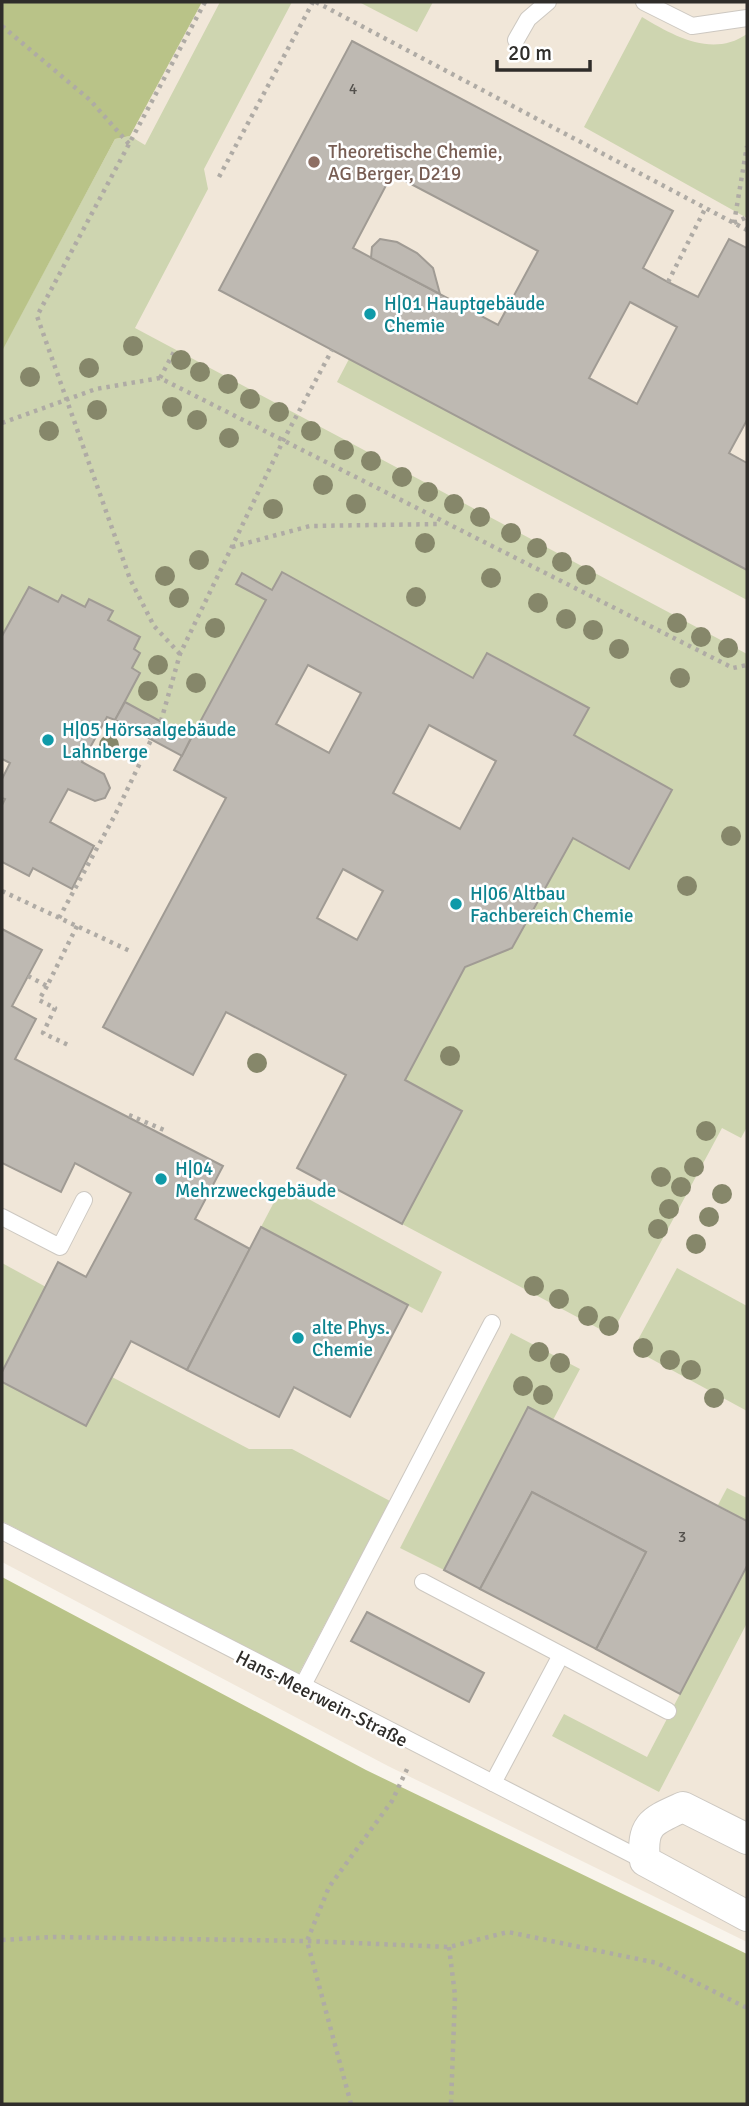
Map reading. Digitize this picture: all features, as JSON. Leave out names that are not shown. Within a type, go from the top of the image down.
[{"type":"street","points":[[645,1861],[642,1838],[654,1820],[683,1807],[747,1839]]},
{"type":"street","name":"Hans-Meerwein-Straße","points":[[645,1861],[747,1916]]},
{"type":"lane","points":[[516,40],[528,19],[548,2]]},
{"type":"lane","points":[[644,2],[692,26],[747,18]]},
{"type":"lane","points":[[2,1217],[60,1247],[84,1200]]},
{"type":"lane","points":[[302,1688],[492,1323]]},
{"type":"lane","name":"Hans-Meerwein-Straße","points":[[2,1531],[302,1688],[645,1861]]},
{"type":"lane","points":[[423,1582],[668,1711]]},
{"type":"lane","points":[[493,1783],[561,1654]]},
{"type":"path","points":[[180,654],[153,626],[130,579],[37,316],[205,2]]},
{"type":"path","points":[[219,177],[314,2],[747,230]]},
{"type":"path","points":[[2,26],[90,100],[129,144]]},
{"type":"path","points":[[734,223],[747,146]]},
{"type":"path","points":[[668,282],[706,207]]},
{"type":"path","points":[[734,223],[747,217]]},
{"type":"path","points":[[160,378],[175,350]]},
{"type":"path","points":[[161,721],[180,654],[283,441],[332,350]]},
{"type":"path","points":[[2,423],[96,388],[160,378],[733,668],[747,664]]},
{"type":"path","points":[[231,547],[310,526],[442,523]]},
{"type":"path","points":[[59,918],[151,740]]},
{"type":"path","points":[[2,891],[130,951]]},
{"type":"path","points":[[68,1045],[43,1033],[55,1008],[39,1000],[77,926]]},
{"type":"path","points":[[28,976],[47,986]]},
{"type":"path","points":[[129,1115],[164,1130]]},
{"type":"path","points":[[351,2104],[307,1941],[329,1887],[392,1801],[417,1746]]},
{"type":"path","points":[[2,1940],[54,1937],[307,1941],[449,1947],[508,1932],[657,1963],[747,2008]]},
{"type":"path","points":[[449,1947],[456,1996],[451,2104]]},
{"type":"shaded area","points":[[2,2],[747,2],[747,1942],[388,1766],[2,1562]]},
{"type":"green space","points":[[2,2],[202,2],[130,136],[115,139],[2,351]]},
{"type":"green space","points":[[220,2],[292,2],[204,169],[208,189],[135,328],[747,654],[747,1127],[741,1138],[722,1128],[611,1335],[402,1224],[462,1111],[405,1080],[465,967],[512,948],[573,838],[629,869],[672,790],[574,735],[588,708],[488,653],[473,678],[282,573],[272,590],[242,574],[236,584],[266,600],[191,738],[125,702],[140,673],[132,668],[140,653],[134,649],[140,637],[108,620],[112,611],[90,599],[85,607],[62,595],[58,602],[29,587],[2,636],[2,350],[115,139],[130,136],[145,145]]},
{"type":"green space","points":[[359,2],[433,2],[417,32]]},
{"type":"green space","points":[[642,17],[693,42],[720,44],[747,34],[747,218],[584,127]]},
{"type":"green space","points":[[349,359],[747,570],[747,600],[337,382]]},
{"type":"green space","points":[[283,1185],[442,1272],[422,1313],[261,1227]]},
{"type":"green space","points":[[2,1263],[46,1287],[2,1372]]},
{"type":"green space","points":[[677,1268],[747,1306],[747,1411],[633,1349]]},
{"type":"green space","points":[[511,1333],[580,1369],[553,1420],[528,1407],[444,1570],[400,1548]]},
{"type":"green space","points":[[112,1377],[249,1449],[292,1449],[390,1501],[297,1677],[2,1521],[2,1382],[86,1426]]},
{"type":"green space","points":[[727,1488],[747,1498],[747,1521],[718,1505]]},
{"type":"green space","points":[[747,1566],[747,1623],[659,1792],[552,1736],[564,1714],[647,1757]]},
{"type":"green space","points":[[2,1577],[366,1770],[747,1954],[747,2104],[2,2104]]},
{"type":"building","name":"H|01 Hauptgebäude Chemie","points":[[352,41],[673,211],[643,268],[668,282],[698,297],[729,239],[747,248],[747,420],[729,453],[747,463],[747,570],[219,290]],"holes":[[[392,174],[538,251],[498,325],[353,248]],[[630,302],[677,327],[637,404],[589,378]]]},
{"type":"building","points":[[380,239],[397,242],[417,253],[433,268],[440,294],[371,258],[372,247]]},
{"type":"building","name":"H|06 Altbau Fachbereich Chemie","points":[[282,572],[473,678],[487,653],[589,708],[574,735],[672,790],[629,869],[573,838],[512,948],[465,967],[405,1080],[462,1111],[402,1224],[297,1168],[346,1075],[226,1012],[193,1075],[103,1027],[226,798],[174,770],[266,600],[236,584],[242,573],[272,590]],"holes":[[[308,665],[361,693],[329,753],[276,724]],[[429,725],[496,761],[460,829],[393,793]],[[343,869],[383,891],[357,940],[317,918]]]},
{"type":"building","name":"H|05 Hörsaalgebäude Lahnberge","points":[[29,587],[58,602],[62,595],[85,607],[89,599],[113,611],[108,620],[140,637],[134,649],[140,653],[132,668],[140,673],[115,720],[107,717],[82,762],[104,774],[110,788],[105,798],[95,801],[68,789],[50,822],[94,846],[72,889],[33,868],[29,876],[2,862],[2,805],[5,799],[2,798],[2,779],[10,763],[2,759],[2,636]]},
{"type":"building","points":[[125,702],[191,738],[182,756],[115,720]]},
{"type":"building","name":"H|04 Mehrzweckgebäude","points":[[2,929],[42,950],[12,1006],[36,1019],[15,1059],[223,1166],[195,1219],[250,1249],[187,1370],[131,1341],[86,1426],[2,1382],[2,1372],[58,1262],[86,1277],[131,1193],[75,1163],[61,1192],[2,1163]]},
{"type":"building","name":"alte Phys. Chemie","points":[[261,1227],[408,1305],[350,1417],[294,1387],[279,1417],[187,1370]]},
{"type":"building","points":[[528,1407],[747,1521],[747,1566],[680,1694],[596,1649],[646,1552],[532,1492],[480,1589],[444,1570]]},
{"type":"building","points":[[532,1492],[646,1552],[596,1649],[480,1589]]},
{"type":"building","points":[[367,1612],[484,1673],[469,1702],[351,1641]]},
{"type":"place","name":"Theoretische Chemie, AG Berger, D219","points":[[314,162]]},
{"type":"place","name":"H|01 Hauptgebäude Chemie","points":[[370,314]]},
{"type":"place","name":"H|05 Hörsaalgebäude Lahnberge","points":[[48,740]]},
{"type":"place","name":"H|06 Altbau Fachbereich Chemie","points":[[456,904]]},
{"type":"place","name":"H|04 Mehrzweckgebäude","points":[[161,1179]]},
{"type":"place","name":"alte Phys. Chemie","points":[[298,1338]]}]
